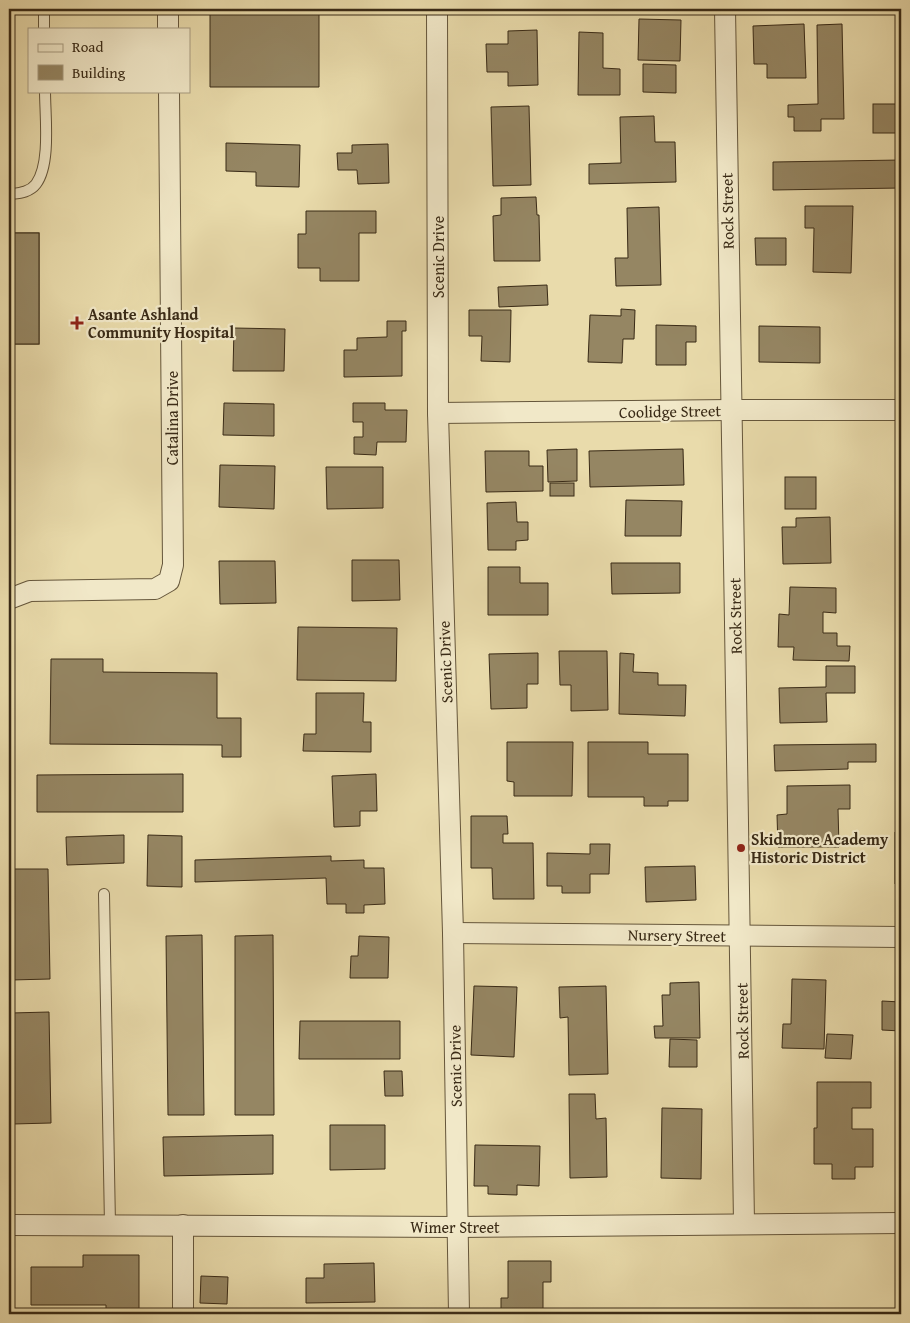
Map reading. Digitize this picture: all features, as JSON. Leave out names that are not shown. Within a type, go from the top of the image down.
[{"type":"street","points":[[168,9],[168,28]]},
{"type":"street","name":"Scenic Drive","points":[[437,9],[438,413],[453,933],[459,1314]]},
{"type":"street","name":"Rock Street","points":[[725,9],[730,410],[742,936],[744,1223]]},
{"type":"street","name":"Catalina Drive","points":[[9,599],[30,591],[155,589],[169,581],[173,565],[169,92]]},
{"type":"street","name":"Coolidge Street","points":[[438,413],[901,410]]},
{"type":"street","name":"Nursery Street","points":[[453,933],[901,937]]},
{"type":"street","name":"Wimer Street","points":[[9,1225],[457,1227],[901,1223]]},
{"type":"street","points":[[183,1225],[183,1314]]},
{"type":"lane","points":[[44,9],[44,28]]},
{"type":"lane","points":[[12,194],[24,193],[35,185],[43,169],[45,155],[45,92]]},
{"type":"lane","points":[[104,894],[110,1225]]},
{"type":"building","points":[[210,12],[319,13],[319,87],[210,87]]},
{"type":"building","points":[[639,19],[681,20],[680,61],[638,60]]},
{"type":"building","points":[[804,24],[806,78],[767,78],[767,64],[754,64],[753,26]]},
{"type":"building","points":[[842,24],[844,119],[821,119],[821,131],[794,131],[794,117],[788,117],[788,105],[818,104],[817,25]]},
{"type":"building","points":[[537,30],[538,85],[508,86],[508,72],[487,72],[486,44],[508,44],[508,31]]},
{"type":"building","points":[[579,32],[603,33],[603,68],[620,69],[620,95],[578,95]]},
{"type":"building","points":[[643,64],[676,65],[676,93],[643,92]]},
{"type":"building","points":[[873,104],[901,104],[901,133],[873,133]]},
{"type":"building","points":[[529,106],[531,185],[493,186],[491,107]]},
{"type":"building","points":[[654,116],[655,142],[675,142],[676,182],[589,184],[589,164],[621,163],[620,117]]},
{"type":"building","points":[[226,143],[300,145],[299,187],[256,186],[256,172],[226,171]]},
{"type":"building","points":[[388,144],[389,183],[358,184],[357,170],[338,170],[337,153],[352,153],[352,145]]},
{"type":"building","points":[[901,160],[901,188],[773,190],[773,162]]},
{"type":"building","points":[[9,176],[11,179],[12,233],[9,233]]},
{"type":"building","points":[[536,197],[537,215],[539,215],[540,261],[494,261],[493,216],[501,215],[501,198]]},
{"type":"building","points":[[805,206],[853,206],[851,273],[813,272],[814,228],[805,228]]},
{"type":"building","points":[[659,207],[661,285],[616,286],[615,258],[628,258],[627,208]]},
{"type":"building","points":[[306,211],[376,211],[376,233],[359,233],[359,281],[320,281],[320,268],[298,268],[298,234],[306,234]]},
{"type":"building","points":[[9,233],[39,233],[39,344],[9,344]]},
{"type":"building","points":[[9,233],[39,233],[39,344],[9,344]]},
{"type":"building","points":[[755,238],[786,238],[786,265],[756,265]]},
{"type":"building","points":[[547,285],[548,305],[499,307],[498,287]]},
{"type":"building","points":[[621,309],[635,310],[634,339],[623,339],[622,363],[588,362],[590,315],[621,316]]},
{"type":"building","points":[[469,310],[511,310],[510,362],[481,361],[482,336],[469,336]]},
{"type":"building","points":[[387,321],[406,321],[406,331],[402,331],[402,376],[344,377],[344,350],[357,350],[357,338],[387,337]]},
{"type":"building","points":[[656,325],[696,326],[696,342],[686,342],[686,365],[656,365]]},
{"type":"building","points":[[759,326],[820,327],[820,363],[759,362]]},
{"type":"building","points":[[234,328],[285,329],[284,371],[233,371]]},
{"type":"building","points":[[224,403],[274,404],[274,436],[223,435]]},
{"type":"building","points":[[353,403],[385,403],[385,410],[407,410],[406,442],[377,442],[376,455],[354,454],[354,437],[363,437],[363,422],[353,422]]},
{"type":"building","points":[[577,449],[577,481],[548,482],[547,450]]},
{"type":"building","points":[[683,449],[684,485],[590,487],[589,451]]},
{"type":"building","points":[[485,451],[529,451],[529,466],[543,466],[543,491],[486,492]]},
{"type":"building","points":[[220,465],[275,466],[274,509],[219,507]]},
{"type":"building","points":[[326,467],[383,467],[383,508],[327,509]]},
{"type":"building","points":[[785,477],[816,477],[816,509],[785,509]]},
{"type":"building","points":[[550,483],[574,483],[574,496],[550,496]]},
{"type":"building","points":[[626,500],[682,501],[681,536],[625,536]]},
{"type":"building","points":[[516,502],[517,522],[528,522],[528,540],[516,541],[516,550],[488,550],[487,503]]},
{"type":"building","points":[[830,517],[831,563],[783,564],[782,527],[796,527],[796,518]]},
{"type":"building","points":[[352,560],[399,560],[400,600],[352,601]]},
{"type":"building","points":[[219,561],[275,561],[276,603],[220,604]]},
{"type":"building","points":[[611,563],[680,563],[680,593],[612,594]]},
{"type":"building","points":[[488,567],[520,567],[520,583],[548,583],[548,615],[488,615]]},
{"type":"building","points":[[790,587],[836,588],[836,613],[823,612],[823,633],[837,633],[837,646],[850,646],[849,661],[793,660],[794,647],[778,647],[779,614],[789,615]]},
{"type":"building","points":[[298,627],[397,628],[396,681],[297,680]]},
{"type":"building","points":[[559,651],[607,651],[608,710],[571,711],[571,685],[560,685]]},
{"type":"building","points":[[538,653],[538,684],[527,684],[527,708],[491,709],[489,654]]},
{"type":"building","points":[[620,653],[634,654],[633,672],[658,673],[658,685],[686,685],[685,716],[619,714]]},
{"type":"building","points":[[51,659],[103,659],[103,672],[217,673],[217,718],[241,718],[241,757],[222,757],[222,745],[50,744]]},
{"type":"building","points":[[826,666],[855,666],[855,693],[826,693],[827,722],[780,723],[779,688],[826,687]]},
{"type":"building","points":[[316,693],[364,693],[363,722],[371,722],[371,752],[303,751],[304,734],[316,734]]},
{"type":"building","points":[[507,742],[573,742],[572,796],[514,796],[514,782],[507,781]]},
{"type":"building","points":[[588,742],[648,742],[648,754],[688,754],[688,801],[668,801],[668,806],[644,806],[644,797],[588,797]]},
{"type":"building","points":[[876,744],[876,762],[848,762],[848,769],[775,771],[774,745]]},
{"type":"building","points":[[183,774],[183,812],[37,812],[37,775]]},
{"type":"building","points":[[376,774],[377,811],[360,811],[360,826],[334,827],[332,776]]},
{"type":"building","points":[[850,785],[850,809],[838,809],[839,847],[778,847],[777,815],[787,814],[787,786]]},
{"type":"building","points":[[471,816],[507,816],[508,834],[503,834],[503,843],[533,843],[534,899],[493,899],[492,868],[471,868]]},
{"type":"building","points":[[901,831],[901,884],[895,884],[895,832]]},
{"type":"building","points":[[124,835],[124,863],[67,865],[66,837]]},
{"type":"building","points":[[148,835],[182,836],[182,887],[147,886]]},
{"type":"building","points":[[590,844],[610,844],[609,874],[590,874],[590,893],[562,893],[562,886],[547,886],[547,853],[590,854]]},
{"type":"building","points":[[331,856],[331,861],[364,860],[364,868],[384,868],[385,904],[364,905],[364,913],[346,913],[346,904],[327,904],[326,878],[195,882],[195,860]]},
{"type":"building","points":[[695,866],[696,900],[646,902],[645,867]]},
{"type":"building","points":[[10,869],[48,869],[50,979],[11,980]]},
{"type":"building","points":[[202,935],[204,1115],[168,1115],[166,936]]},
{"type":"building","points":[[273,935],[274,1115],[235,1115],[235,936]]},
{"type":"building","points":[[359,936],[389,937],[388,978],[350,978],[351,956],[358,956]]},
{"type":"building","points":[[792,979],[826,980],[824,1049],[782,1048],[783,1024],[791,1024]]},
{"type":"building","points":[[699,982],[700,1038],[655,1038],[654,1026],[663,1026],[662,995],[670,995],[670,983]]},
{"type":"building","points":[[474,986],[517,987],[514,1057],[471,1055]]},
{"type":"building","points":[[606,986],[608,1074],[569,1075],[568,1017],[560,1018],[559,987]]},
{"type":"building","points":[[882,1001],[901,1002],[901,1031],[882,1030]]},
{"type":"building","points":[[49,1012],[51,1123],[13,1124],[11,1013]]},
{"type":"building","points":[[300,1021],[400,1021],[400,1059],[299,1059]]},
{"type":"building","points":[[827,1034],[853,1035],[851,1059],[825,1058]]},
{"type":"building","points":[[670,1039],[697,1040],[697,1067],[669,1067]]},
{"type":"building","points":[[384,1071],[402,1071],[403,1096],[385,1096]]},
{"type":"building","points":[[817,1082],[871,1082],[871,1108],[852,1108],[852,1129],[873,1129],[873,1167],[855,1167],[855,1179],[832,1179],[832,1164],[814,1164],[814,1128],[817,1128]]},
{"type":"building","points":[[569,1094],[595,1094],[596,1119],[606,1118],[607,1177],[570,1178]]},
{"type":"building","points":[[662,1108],[702,1109],[701,1179],[661,1178]]},
{"type":"building","points":[[330,1125],[385,1125],[385,1169],[330,1170]]},
{"type":"building","points":[[273,1135],[273,1174],[164,1176],[163,1137]]},
{"type":"building","points":[[475,1145],[540,1146],[539,1186],[517,1185],[517,1195],[488,1194],[488,1186],[474,1186]]},
{"type":"building","points":[[83,1255],[139,1255],[139,1314],[106,1314],[106,1305],[31,1305],[31,1267],[83,1267]]},
{"type":"building","points":[[508,1261],[551,1261],[551,1282],[543,1282],[543,1314],[501,1314],[501,1298],[508,1298]]},
{"type":"building","points":[[374,1263],[375,1302],[306,1303],[306,1278],[324,1278],[324,1264]]},
{"type":"building","points":[[201,1276],[228,1277],[227,1304],[200,1303]]},
{"type":"place","name":"Asante Ashland Community Hospital","points":[[77,323]]},
{"type":"place","name":"Skidmore Academy Historic District","points":[[741,848]]}]
